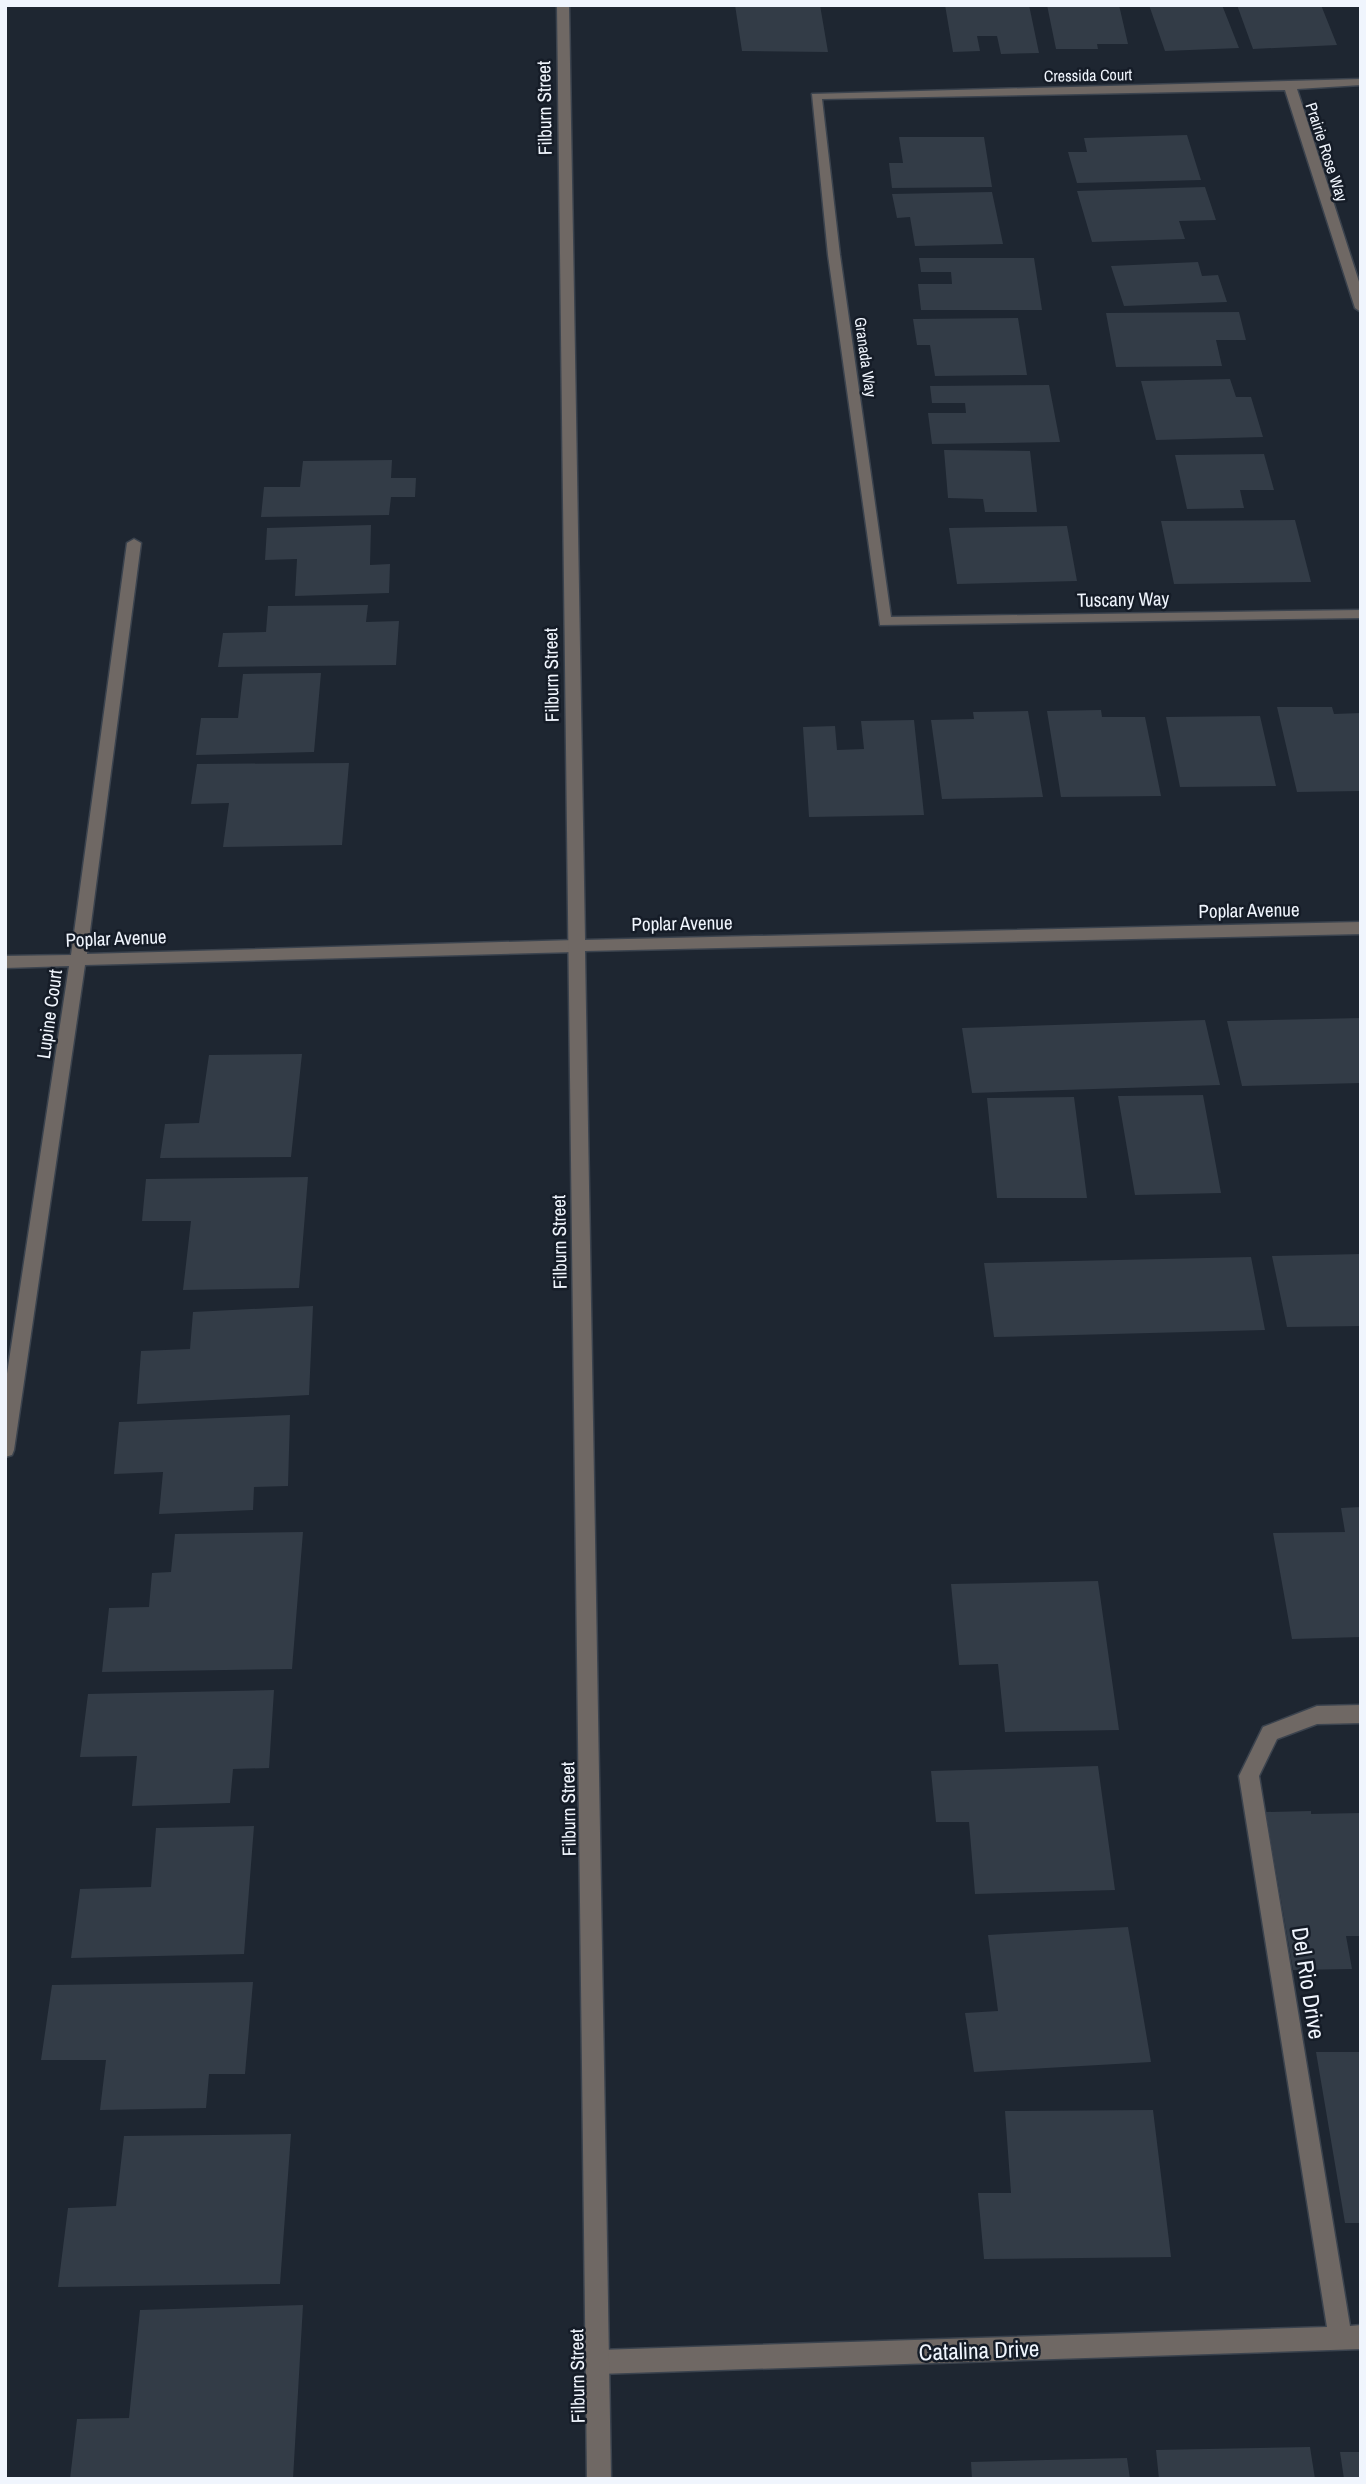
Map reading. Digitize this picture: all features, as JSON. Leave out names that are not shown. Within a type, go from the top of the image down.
[{"type":"street","name":"Filburn Street","points":[[564,5],[575,946],[599,2479]]},
{"type":"street","name":"Cressida Court","points":[[816,96],[1290,86],[1361,82]]},
{"type":"street","name":"Prairie Rose Way","points":[[1290,86],[1361,308]]},
{"type":"street","name":"Granada Way","points":[[816,96],[834,255],[886,622]]},
{"type":"street","name":"Lupine Court","points":[[5,1450],[78,961],[134,543]]},
{"type":"street","name":"Tuscany Way","points":[[886,622],[1361,614]]},
{"type":"street","name":"Poplar Avenue","points":[[5,962],[1361,928]]},
{"type":"street","name":"Del Rio Drive","points":[[1351,2337],[1249,1776],[1270,1733],[1317,1715],[1361,1714]]},
{"type":"street","name":"Catalina Drive","points":[[598,2362],[1351,2337]]},
{"type":"building","points":[[735,5],[820,5],[828,52],[742,51]]},
{"type":"building","points":[[945,5],[1029,5],[1039,53],[1001,54],[997,36],[977,36],[980,51],[953,52]]},
{"type":"building","points":[[1047,5],[1119,5],[1128,44],[1097,44],[1098,49],[1056,49]]},
{"type":"building","points":[[1149,5],[1222,5],[1239,48],[1165,51]]},
{"type":"building","points":[[1237,5],[1321,5],[1337,45],[1253,49]]},
{"type":"building","points":[[1187,135],[1201,180],[1077,183],[1068,152],[1087,152],[1084,138]]},
{"type":"building","points":[[899,137],[984,137],[992,187],[892,188],[889,163],[903,163]]},
{"type":"building","points":[[1205,187],[1216,220],[1179,221],[1185,239],[1092,242],[1077,191]]},
{"type":"building","points":[[992,192],[1003,244],[915,246],[910,217],[897,218],[892,194]]},
{"type":"building","points":[[919,258],[1034,258],[1042,310],[921,310],[918,284],[952,284],[951,272],[921,272]]},
{"type":"building","points":[[1198,262],[1202,276],[1218,275],[1227,302],[1124,306],[1111,266]]},
{"type":"building","points":[[1239,312],[1246,340],[1216,340],[1222,366],[1116,367],[1106,313]]},
{"type":"building","points":[[1018,318],[1027,375],[935,376],[930,345],[917,345],[913,319]]},
{"type":"building","points":[[1230,379],[1236,397],[1251,397],[1263,437],[1156,440],[1141,381]]},
{"type":"building","points":[[1049,385],[1060,442],[932,444],[928,413],[966,413],[965,403],[932,403],[930,386]]},
{"type":"building","points":[[944,450],[1030,451],[1037,512],[985,512],[983,499],[948,498]]},
{"type":"building","points":[[1264,454],[1274,490],[1240,490],[1244,508],[1187,509],[1175,455]]},
{"type":"building","points":[[392,460],[391,478],[416,478],[415,497],[391,497],[389,515],[261,517],[264,487],[300,487],[303,461]]},
{"type":"building","points":[[1295,520],[1311,582],[1174,584],[1161,521]]},
{"type":"building","points":[[371,525],[370,565],[390,564],[389,593],[295,596],[297,559],[265,560],[267,528]]},
{"type":"building","points":[[1067,526],[1077,581],[957,584],[949,528]]},
{"type":"building","points":[[368,605],[366,622],[399,621],[396,665],[218,667],[223,633],[266,632],[268,606]]},
{"type":"building","points":[[321,673],[314,752],[196,755],[201,718],[238,718],[243,674]]},
{"type":"building","points":[[1277,707],[1332,707],[1334,714],[1361,713],[1361,791],[1297,792]]},
{"type":"building","points":[[1101,710],[1102,717],[1145,717],[1161,796],[1061,797],[1047,711]]},
{"type":"building","points":[[1028,711],[1043,797],[942,799],[931,720],[974,719],[973,712]]},
{"type":"building","points":[[1260,716],[1276,786],[1180,787],[1166,717]]},
{"type":"building","points":[[914,720],[924,815],[809,817],[803,727],[835,726],[837,750],[864,749],[861,721]]},
{"type":"building","points":[[349,763],[342,845],[223,847],[229,803],[191,804],[197,764]]},
{"type":"building","points":[[1361,1018],[1361,1083],[1242,1086],[1227,1021]]},
{"type":"building","points":[[1205,1020],[1220,1085],[972,1093],[962,1028]]},
{"type":"building","points":[[302,1054],[291,1157],[160,1158],[165,1124],[199,1123],[209,1055]]},
{"type":"building","points":[[1203,1095],[1221,1193],[1135,1195],[1118,1096]]},
{"type":"building","points":[[1074,1097],[1087,1198],[997,1198],[987,1098]]},
{"type":"building","points":[[308,1177],[299,1288],[183,1290],[191,1221],[142,1221],[146,1179]]},
{"type":"building","points":[[1361,1254],[1361,1326],[1287,1327],[1272,1256]]},
{"type":"building","points":[[1251,1257],[1265,1330],[994,1337],[984,1263]]},
{"type":"building","points":[[313,1306],[309,1395],[137,1404],[141,1351],[190,1349],[193,1312]]},
{"type":"building","points":[[290,1415],[288,1486],[254,1487],[253,1510],[159,1514],[163,1472],[114,1474],[119,1422]]},
{"type":"building","points":[[1361,1507],[1361,1637],[1292,1639],[1273,1533],[1345,1532],[1341,1508]]},
{"type":"building","points":[[303,1532],[292,1669],[102,1672],[109,1608],[149,1607],[152,1573],[171,1572],[175,1534]]},
{"type":"building","points":[[1098,1581],[1119,1730],[1005,1732],[998,1664],[959,1665],[951,1584]]},
{"type":"building","points":[[274,1690],[269,1768],[233,1769],[230,1803],[132,1806],[137,1756],[80,1757],[88,1694]]},
{"type":"building","points":[[1098,1766],[1115,1890],[975,1894],[969,1822],[936,1822],[931,1771]]},
{"type":"building","points":[[1311,1811],[1311,1814],[1361,1813],[1361,1936],[1346,1936],[1352,1969],[1293,1970],[1266,1812]]},
{"type":"building","points":[[254,1826],[244,1954],[71,1958],[80,1889],[151,1887],[156,1828]]},
{"type":"building","points":[[1128,1927],[1151,2062],[974,2072],[965,2013],[998,2011],[988,1935]]},
{"type":"building","points":[[253,1982],[245,2074],[209,2074],[206,2108],[100,2110],[106,2060],[41,2060],[52,1985]]},
{"type":"building","points":[[1316,2052],[1361,2052],[1361,2223],[1345,2223]]},
{"type":"building","points":[[1153,2110],[1171,2257],[984,2259],[978,2193],[1011,2193],[1005,2111]]},
{"type":"building","points":[[291,2134],[280,2284],[58,2287],[68,2208],[116,2206],[124,2136]]},
{"type":"building","points":[[303,2305],[293,2479],[70,2479],[77,2419],[129,2418],[140,2310]]},
{"type":"building","points":[[1310,2447],[1315,2479],[1159,2479],[1156,2450]]},
{"type":"building","points":[[1340,2452],[1361,2452],[1361,2479],[1344,2479]]},
{"type":"building","points":[[1127,2458],[1130,2479],[972,2479],[971,2462]]}]
